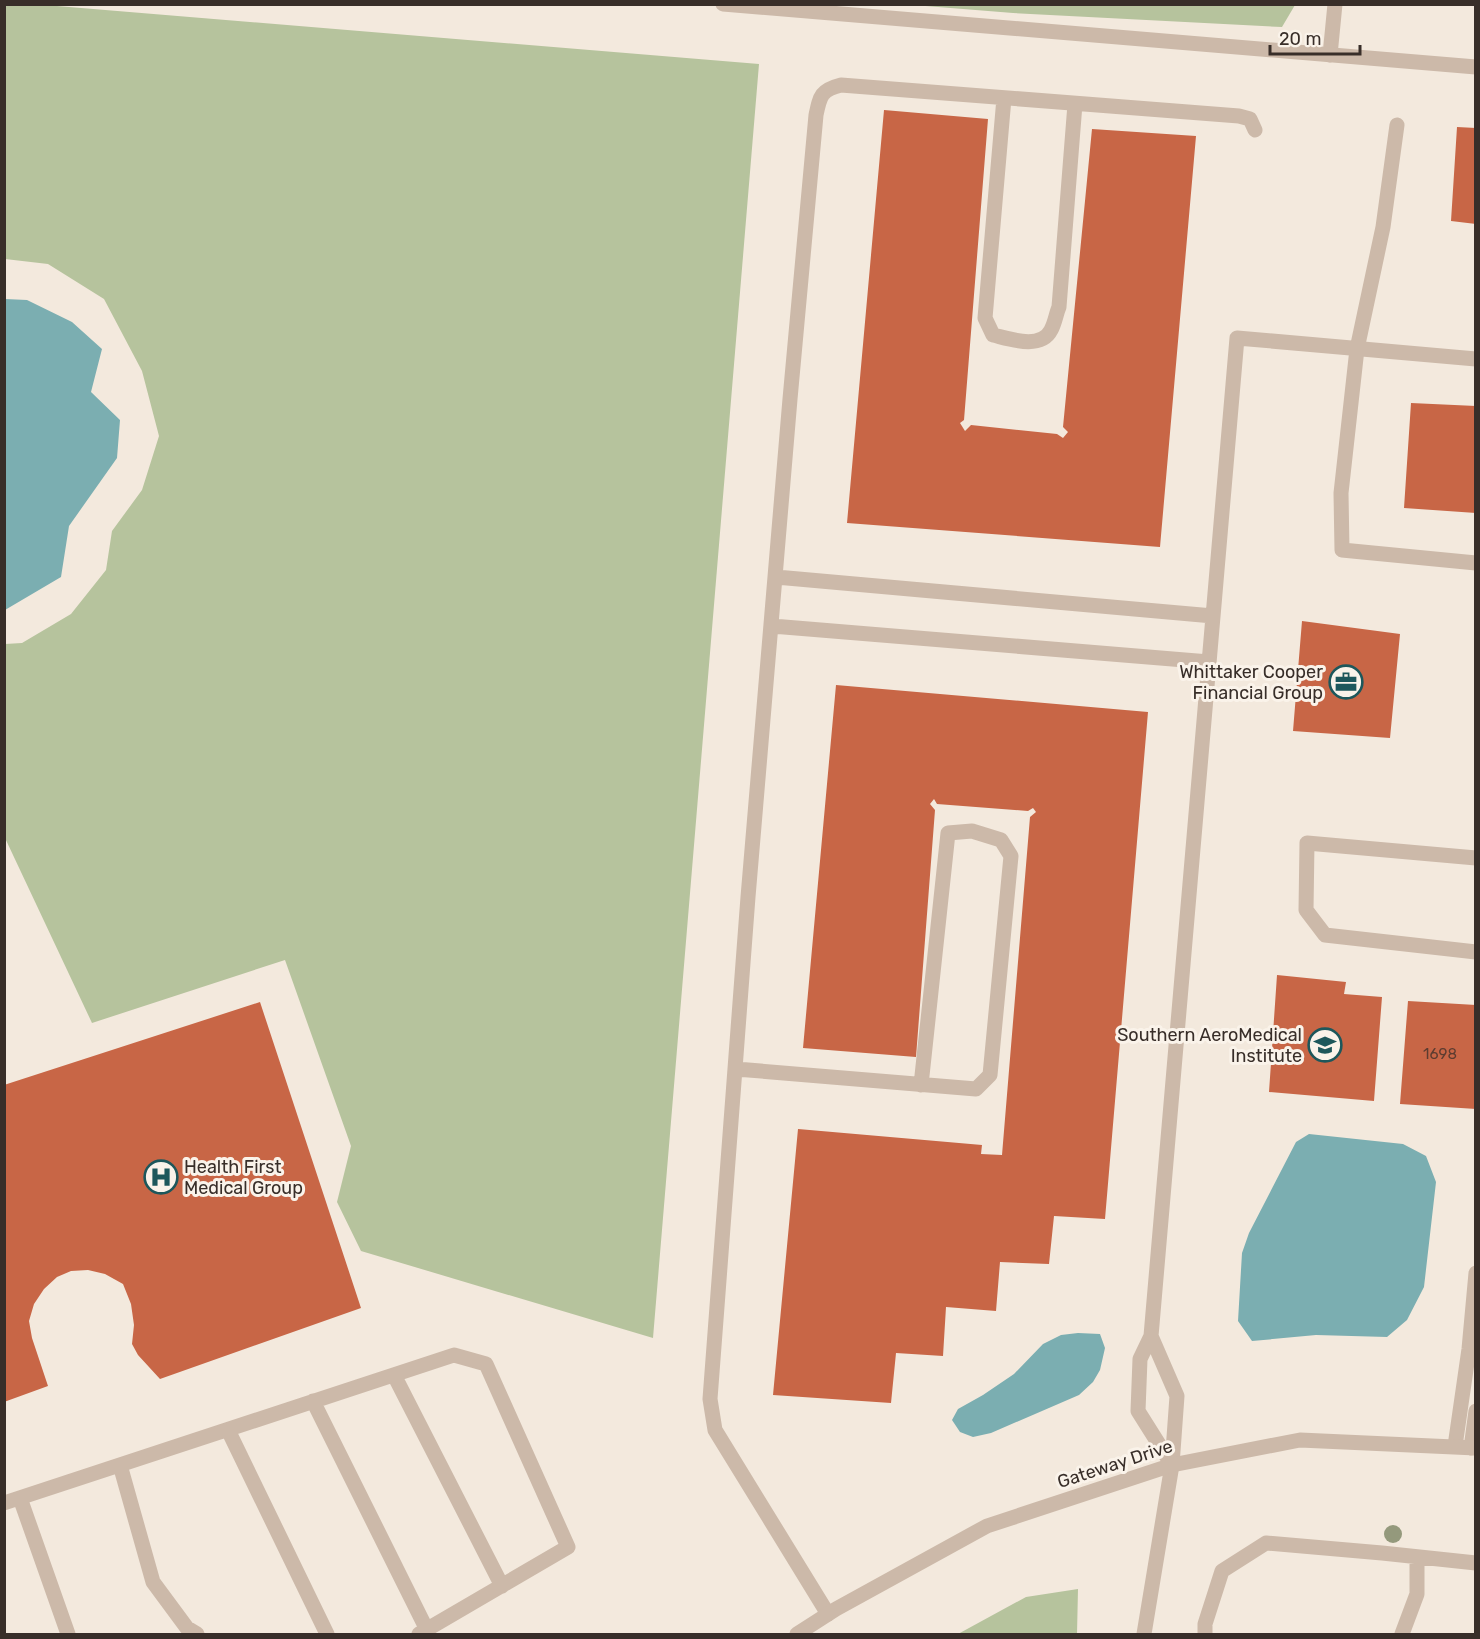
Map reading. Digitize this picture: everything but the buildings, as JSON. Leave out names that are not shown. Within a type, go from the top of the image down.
[{"type":"street","points":[[723,4],[1476,67]]},
{"type":"street","points":[[1330,55],[1335,4]]},
{"type":"street","points":[[828,1614],[714,1430],[710,1399],[748,897],[792,376],[816,115],[820,97],[828,88],[841,85],[1239,116],[1250,119],[1255,130]]},
{"type":"street","points":[[1004,98],[985,318],[993,335],[1013,340],[1037,341],[1044,337],[1050,332],[1059,307],[1075,104]]},
{"type":"street","points":[[1397,125],[1383,227],[1357,349],[1341,493],[1342,550],[1476,563]]},
{"type":"street","points":[[1172,1465],[1138,1411],[1140,1359],[1151,1336],[1237,338],[1476,359]]},
{"type":"street","points":[[776,577],[1213,616]]},
{"type":"street","points":[[772,626],[1209,662]]},
{"type":"street","points":[[736,1069],[921,1085],[976,1089],[990,1075],[1011,856],[1001,840],[972,831],[948,833],[921,1085]]},
{"type":"street","points":[[1476,858],[1307,843],[1306,910],[1325,935],[1476,952]]},
{"type":"street","points":[[1455,1446],[1472,1344],[1476,1273]]},
{"type":"street","points":[[1144,1635],[1172,1465],[1177,1396],[1151,1336]]},
{"type":"street","points":[[4,1503],[120,1466],[313,1401],[454,1355],[486,1364],[568,1547],[423,1632],[313,1401]]},
{"type":"street","points":[[394,1375],[502,1586]]},
{"type":"street","points":[[1473,1448],[1476,1411]]},
{"type":"street","points":[[228,1430],[327,1635]]},
{"type":"street","name":"Gateway Drive","points":[[797,1635],[828,1614],[987,1526],[1172,1465],[1300,1440],[1473,1448]]},
{"type":"street","points":[[120,1466],[153,1582],[191,1632]]},
{"type":"street","points":[[20,1498],[68,1635]]},
{"type":"street","points":[[1205,1635],[1205,1624],[1222,1571],[1266,1543],[1476,1563]]},
{"type":"street","points":[[1402,1635],[1417,1594],[1417,1557]]},
{"type":"green space","points":[[5,4],[45,5],[759,64],[653,1338],[361,1251],[337,1202],[351,1146],[285,960],[92,1023],[5,838],[5,644],[22,643],[71,614],[106,570],[112,531],[142,490],[159,436],[142,371],[104,299],[48,264],[5,259]]},
{"type":"green space","points":[[913,5],[1295,5],[1282,27],[1013,13]]},
{"type":"green space","points":[[1078,1589],[1077,1634],[958,1634],[1026,1597]]},
{"type":"water","points":[[5,299],[27,300],[72,322],[102,349],[91,392],[120,420],[117,458],[69,526],[61,577],[5,610]]},
{"type":"water","points":[[1309,1134],[1403,1144],[1426,1156],[1436,1182],[1424,1287],[1407,1320],[1387,1337],[1316,1335],[1252,1341],[1238,1321],[1242,1253],[1249,1233],[1296,1142]]},
{"type":"water","points":[[1100,1334],[1105,1348],[1100,1370],[1093,1382],[1079,1395],[991,1433],[973,1437],[960,1432],[952,1420],[958,1409],[1014,1374],[1043,1344],[1061,1335]]},
{"type":"place","name":"Whittaker Cooper Financial Group","points":[[1346,682]]},
{"type":"place","name":"Southern AeroMedical Institute","points":[[1325,1045]]},
{"type":"place","name":"Health First Medical Group","points":[[161,1177]]}]
